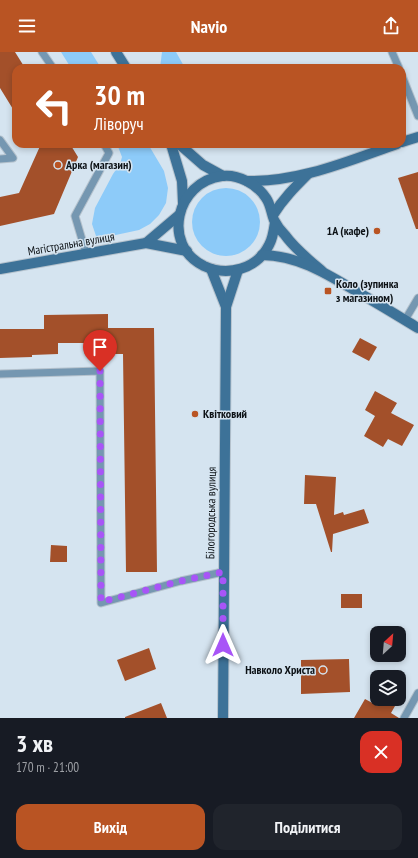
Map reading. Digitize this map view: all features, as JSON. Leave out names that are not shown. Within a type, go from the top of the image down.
[{"type":"street","points":[[116,52],[124,64]]},
{"type":"street","points":[[406,141],[418,137]]},
{"type":"street","points":[[172,148],[182,181],[183,203]]},
{"type":"street","points":[[184,148],[203,165],[223,176]]},
{"type":"street","points":[[247,181],[273,181],[309,174],[385,148]]},
{"type":"street","points":[[274,218],[281,203],[292,189],[309,174]]},
{"type":"street","points":[[223,176],[235,177],[247,181],[258,188],[266,197],[272,208],[274,218],[273,233],[269,245],[255,262],[238,270],[224,271],[212,269],[202,265],[187,251],[181,239],[178,227],[179,215],[183,203],[190,192],[200,184],[210,179],[223,176]]},
{"type":"street","points":[[146,243],[179,215]]},
{"type":"street","points":[[274,218],[286,237],[322,271]]},
{"type":"street","points":[[146,243],[187,251]]},
{"type":"street","name":"Магістральна вулиця","points":[[0,269],[146,243]]},
{"type":"street","points":[[262,255],[278,256],[322,271],[418,328]]},
{"type":"street","points":[[212,269],[226,307]]},
{"type":"street","points":[[226,307],[238,270]]},
{"type":"street","name":"Білогородська вулиця","points":[[223,718],[226,307]]},
{"type":"lane","points":[[42,52],[50,64]]},
{"type":"lane","points":[[392,52],[397,64]]},
{"type":"lane","points":[[406,86],[418,116]]},
{"type":"lane","points":[[0,140],[12,158],[0,159]]},
{"type":"lane","points":[[86,253],[75,216],[109,153],[106,148]]},
{"type":"lane","points":[[405,320],[418,298]]},
{"type":"lane","points":[[0,374],[100,371],[101,602],[181,581],[223,572]]},
{"type":"lane","points":[[404,718],[418,693]]},
{"type":"shaded area","points":[[61,52],[91,52],[98,64],[68,64]]},
{"type":"shaded area","points":[[162,52],[176,52],[183,64],[160,64]]},
{"type":"shaded area","points":[[119,148],[150,148],[164,171],[168,188],[166,203],[159,215],[150,224],[139,230],[97,239],[92,224],[95,208],[120,164],[122,157]]},
{"type":"shaded area","points":[[219,188],[233,188],[245,193],[255,203],[260,215],[260,229],[255,241],[245,251],[233,256],[219,256],[207,251],[197,241],[192,229],[192,215],[197,203],[207,193]]},
{"type":"building","points":[[0,52],[15,52],[22,64],[12,64],[12,108],[0,88]]},
{"type":"building","points":[[39,148],[72,148],[78,157],[54,214],[0,226],[0,197],[19,193]]},
{"type":"building","points":[[418,172],[418,229],[416,229],[398,178]]},
{"type":"building","points":[[108,314],[108,328],[154,328],[157,572],[126,572],[123,354],[108,354],[108,343],[58,343],[58,354],[32,355],[32,357],[0,358],[0,329],[44,329],[44,315]]},
{"type":"building","points":[[360,338],[377,347],[369,361],[352,352]]},
{"type":"building","points":[[375,391],[397,403],[391,413],[414,425],[402,446],[388,439],[383,447],[364,436],[375,416],[365,410]]},
{"type":"building","points":[[305,475],[336,477],[334,515],[343,512],[344,515],[364,509],[369,523],[333,534],[332,552],[316,504],[304,504]]},
{"type":"building","points":[[51,545],[67,546],[67,562],[50,562]]},
{"type":"building","points":[[341,594],[362,594],[362,608],[341,608]]},
{"type":"building","points":[[149,648],[156,669],[125,681],[117,660]]},
{"type":"building","points":[[349,659],[350,692],[301,694],[301,660]]},
{"type":"building","points":[[365,699],[370,702],[370,706],[395,706],[391,713],[399,718],[354,718]]},
{"type":"building","points":[[161,703],[167,718],[125,718],[125,717]]},
{"type":"place","name":"Арка (магазин)","points":[[58,165]]},
{"type":"place","name":"1А (кафе)","points":[[377,231]]},
{"type":"place","name":"Коло (зупинка з магазином)","points":[[328,291]]},
{"type":"place","name":"Квітковий","points":[[195,414]]},
{"type":"place","name":"Навколо Христа","points":[[323,670]]},
{"type":"route","points":[[100,371],[101,602],[181,581],[223,572],[223,645]]}]
